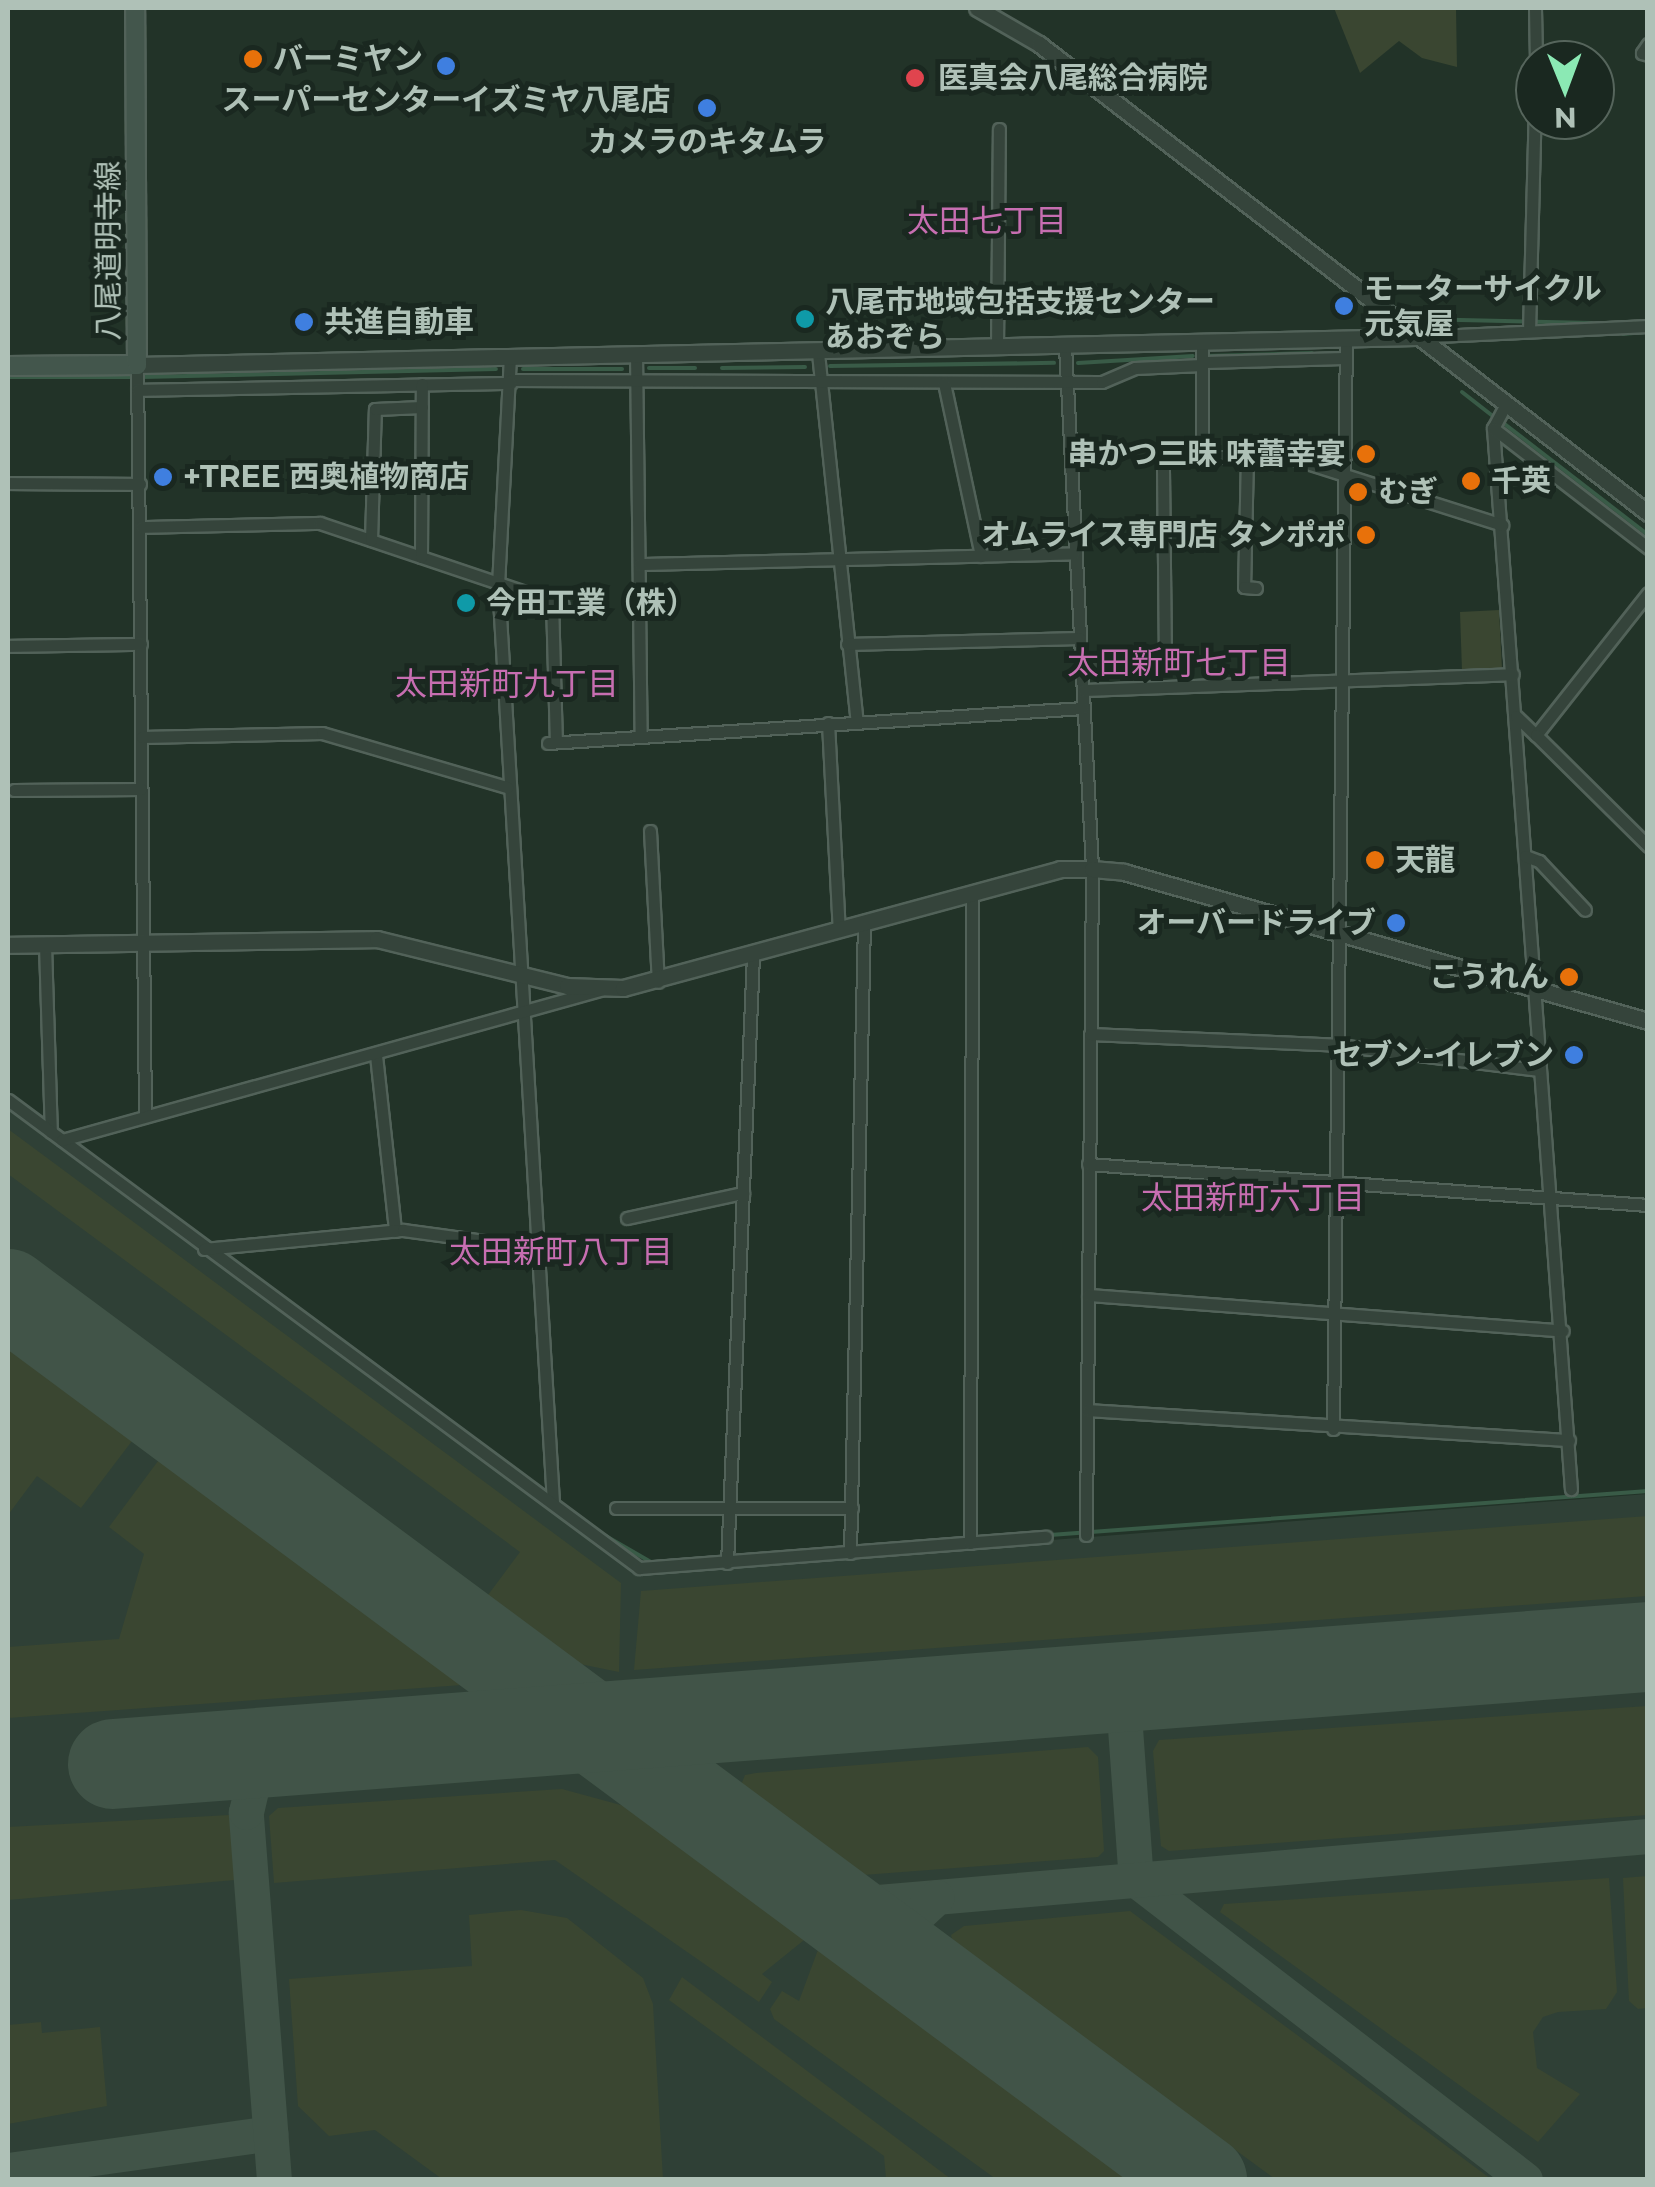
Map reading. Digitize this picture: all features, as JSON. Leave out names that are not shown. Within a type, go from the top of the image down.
[{"type":"main road","name":"八尾道明寺線","points":[[8,366],[137,365],[134,8]]},
{"type":"street","points":[[977,8],[1039,44],[1416,337],[1582,495],[1648,548]]},
{"type":"street","points":[[1535,8],[1536,40]]},
{"type":"street","points":[[1648,44],[1648,55]]},
{"type":"street","points":[[997,348],[999,130]]},
{"type":"street","points":[[1529,323],[1534,140]]},
{"type":"street","points":[[146,1115],[137,365],[1346,341],[1529,323],[1648,326]]},
{"type":"street","points":[[1333,1429],[1346,341]]},
{"type":"street","points":[[1202,344],[1202,457]]},
{"type":"street","points":[[1065,346],[1092,869],[1086,1535]]},
{"type":"street","points":[[818,353],[858,722]]},
{"type":"street","points":[[636,354],[641,736]]},
{"type":"street","points":[[510,356],[498,582],[507,787],[553,1504]]},
{"type":"street","points":[[137,390],[511,382],[1102,382],[1134,368],[1346,358]]},
{"type":"street","points":[[944,382],[981,556]]},
{"type":"street","points":[[421,556],[422,384]]},
{"type":"street","points":[[371,540],[375,409],[422,407]]},
{"type":"street","points":[[1498,417],[1648,513]]},
{"type":"street","points":[[1498,417],[1539,1070],[1563,1331],[1571,1489]]},
{"type":"street","points":[[1081,663],[1165,661],[1163,457],[1288,457],[1502,524]]},
{"type":"street","points":[[1246,457],[1244,587],[1256,588]]},
{"type":"street","points":[[1582,495],[1594,479]]},
{"type":"street","points":[[8,483],[140,484]]},
{"type":"street","points":[[1594,505],[1608,489]]},
{"type":"street","points":[[141,528],[320,524],[558,603],[552,742],[1083,708]]},
{"type":"street","points":[[639,564],[1074,553]]},
{"type":"street","points":[[1536,735],[1648,593]]},
{"type":"street","points":[[847,644],[1080,638]]},
{"type":"street","points":[[8,646],[141,644]]},
{"type":"street","points":[[1082,690],[1343,684],[1513,674]]},
{"type":"street","points":[[1516,716],[1648,846]]},
{"type":"street","points":[[828,724],[839,930]]},
{"type":"street","points":[[142,737],[322,733],[507,787]]},
{"type":"street","points":[[14,790],[141,789]]},
{"type":"street","points":[[650,831],[658,982]]},
{"type":"street","points":[[1526,856],[1539,860],[1585,910]]},
{"type":"street","points":[[57,1136],[523,1016],[607,988],[658,982],[1060,869],[1092,869],[1648,1021]]},
{"type":"street","points":[[970,1544],[972,893]]},
{"type":"street","points":[[850,1553],[864,923]]},
{"type":"street","points":[[8,945],[377,939],[521,974],[607,988]]},
{"type":"street","points":[[44,944],[57,1136]]},
{"type":"street","points":[[727,1562],[753,955]]},
{"type":"street","points":[[1090,1034],[1338,1045],[1539,1070]]},
{"type":"street","points":[[376,1055],[395,1231]]},
{"type":"street","points":[[8,1100],[639,1568],[1046,1537]]},
{"type":"street","points":[[1088,1164],[1648,1204]]},
{"type":"street","points":[[627,1218],[743,1193]]},
{"type":"street","points":[[204,1249],[395,1231],[537,1248]]},
{"type":"street","points":[[1088,1296],[1563,1331]]},
{"type":"street","points":[[1088,1410],[1333,1429],[1569,1440]]},
{"type":"street","points":[[616,1508],[729,1512],[852,1508]]},
{"type":"shaded area","points":[[1334,8],[1456,8],[1457,67],[1422,58],[1399,41],[1360,73]]},
{"type":"shaded area","points":[[1499,610],[1502,669],[1462,671],[1460,612]]},
{"type":"shaded area","points":[[8,1110],[636,1572],[1647,1494],[1647,2179],[8,2179]]},
{"type":"shaded area","points":[[8,1129],[621,1583],[619,1672],[570,1662],[485,1599],[520,1552],[8,1174]]},
{"type":"shaded area","points":[[8,1348],[132,1441],[81,1508],[37,1476],[8,1515]]},
{"type":"shaded area","points":[[161,1457],[462,1685],[8,1718],[8,1647],[119,1639],[144,1554],[109,1527]]},
{"type":"shaded area","points":[[1648,1516],[1647,1596],[634,1670],[641,1591]]},
{"type":"shaded area","points":[[1647,1706],[1647,1815],[1169,1851],[1161,1846],[1153,1751],[1159,1740]]},
{"type":"shaded area","points":[[1088,1747],[1098,1757],[1104,1851],[1098,1857],[863,1875],[741,1785],[745,1775],[756,1773]]},
{"type":"shaded area","points":[[562,1789],[628,1807],[809,1936],[762,1974],[772,1982],[759,2002],[555,1860],[274,1883],[269,1816],[278,1808]]},
{"type":"shaded area","points":[[230,1815],[235,1880],[8,1900],[8,1827]]},
{"type":"shaded area","points":[[1647,1876],[1647,2008],[1638,2009],[1629,2001],[1623,1878]]},
{"type":"shaded area","points":[[1609,1878],[1617,1992],[1606,2009],[1558,2012],[1543,2017],[1533,2032],[1537,2068],[1580,2094],[1538,2142],[1220,1912],[1224,1904]]},
{"type":"shaded area","points":[[521,1910],[567,1918],[643,1978],[653,2004],[663,2179],[442,2179],[375,2130],[329,2136],[298,2106],[289,1979],[472,1966],[469,1915]]},
{"type":"shaded area","points":[[1130,1911],[1491,2179],[1275,2179],[953,1943],[951,1935],[964,1926]]},
{"type":"shaded area","points":[[819,1947],[1141,2179],[996,2179],[774,2019],[770,2009],[782,1991],[799,2001]]},
{"type":"shaded area","points":[[682,1977],[951,2179],[886,2179],[884,2156],[669,2000]]},
{"type":"shaded area","points":[[41,2022],[42,2033],[100,2027],[107,2106],[8,2124],[8,2025]]},
{"type":"waterway","points":[[1417,319],[1592,323]]},
{"type":"waterway","points":[[1623,334],[1648,332]]},
{"type":"waterway","points":[[1207,356],[1312,353]]},
{"type":"waterway","points":[[1078,363],[1193,356]]},
{"type":"waterway","points":[[830,366],[1054,363]]},
{"type":"waterway","points":[[722,368],[805,367]]},
{"type":"waterway","points":[[649,368],[695,368]]},
{"type":"waterway","points":[[142,377],[496,369]]},
{"type":"waterway","points":[[523,369],[622,369]]},
{"type":"waterway","points":[[8,377],[133,377]]},
{"type":"waterway","points":[[1462,392],[1494,417]]},
{"type":"waterway","points":[[1502,422],[1648,535]]},
{"type":"waterway","points":[[359,1353],[524,1476]]},
{"type":"waterway","points":[[1050,1535],[1648,1491]]},
{"type":"waterway","points":[[604,1535],[651,1562]]},
{"type":"waterway","points":[[8,2168],[24,2180]]},
{"type":"taxiway","points":[[1122,1686],[1136,1880],[1525,2180]]},
{"type":"taxiway","points":[[274,2180],[246,1812],[254,1777],[284,1752]]},
{"type":"taxiway","points":[[831,1906],[1648,1836]]},
{"type":"taxiway","points":[[918,1970],[911,1921],[937,1897]]},
{"type":"taxiway","points":[[8,2170],[270,2133]]},
{"type":"runway","points":[[8,1294],[1202,2180]]},
{"type":"runway","points":[[113,1764],[1648,1647]]},
{"type":"place","name":"バーミヤン","points":[[253,59]]},
{"type":"place","name":"スーパーセンターイズミヤ八尾店","points":[[446,66]]},
{"type":"place","name":"医真会八尾総合病院","points":[[915,78]]},
{"type":"place","name":"カメラのキタムラ","points":[[707,108]]},
{"type":"place","name":"モーターサイクル 元気屋","points":[[1344,306]]},
{"type":"place","name":"八尾市地域包括支援センター あおぞら","points":[[805,319]]},
{"type":"place","name":"共進自動車","points":[[304,322]]},
{"type":"place","name":"串かつ三昧 味蕾幸宴","points":[[1366,454]]},
{"type":"place","name":"+TREE 西奥植物商店","points":[[163,477]]},
{"type":"place","name":"千英","points":[[1471,481]]},
{"type":"place","name":"むぎ","points":[[1358,492]]},
{"type":"place","name":"オムライス専門店 タンポポ","points":[[1366,535]]},
{"type":"place","name":"今田工業（株）","points":[[466,603]]},
{"type":"place","name":"天龍","points":[[1375,860]]},
{"type":"place","name":"オーバードライブ","points":[[1396,923]]},
{"type":"place","name":"こうれん","points":[[1569,977]]},
{"type":"place","name":"セブン-イレブン","points":[[1574,1055]]},
{"type":"district","name":"太田七丁目","points":[[987,221]]},
{"type":"district","name":"太田新町七丁目","points":[[1179,663]]},
{"type":"district","name":"太田新町九丁目","points":[[507,684]]},
{"type":"district","name":"太田新町六丁目","points":[[1253,1198]]},
{"type":"district","name":"太田新町八丁目","points":[[561,1252]]}]
